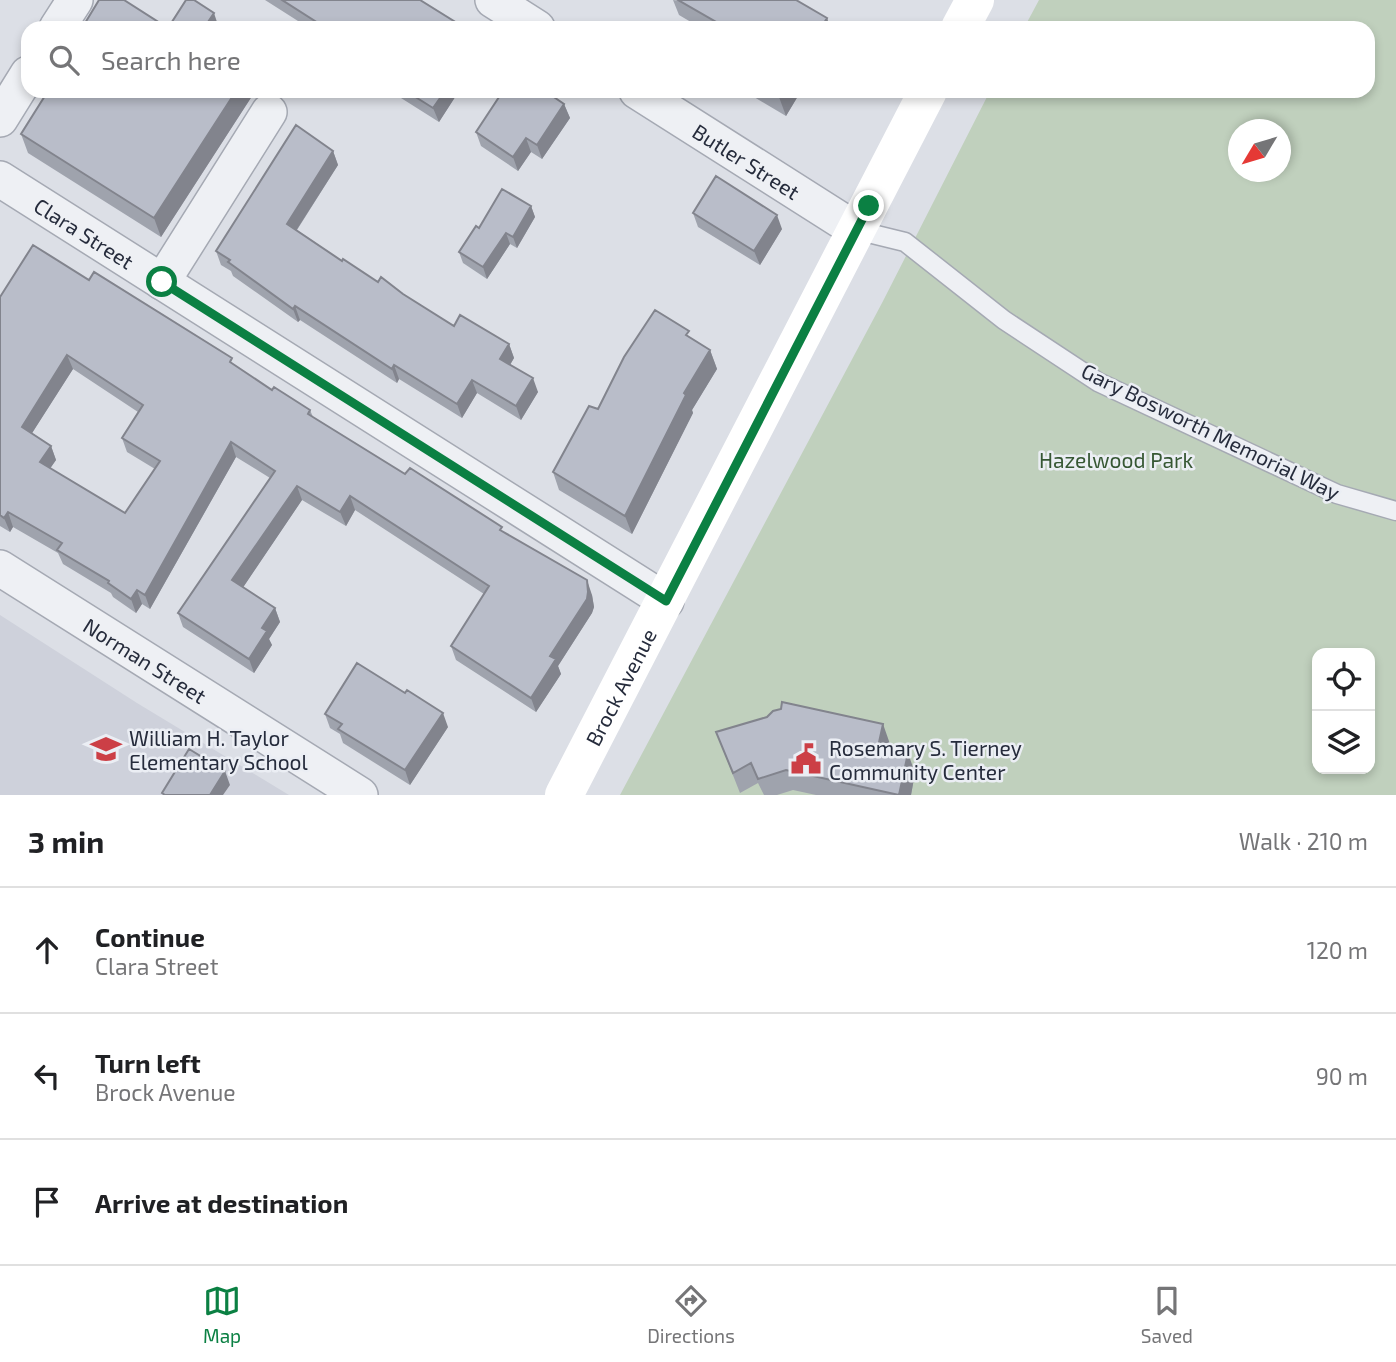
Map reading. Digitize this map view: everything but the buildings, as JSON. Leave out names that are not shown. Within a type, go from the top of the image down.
[{"type":"main road","points":[[964,21],[975,0]]},
{"type":"main road","name":"Brock Avenue","points":[[564,795],[924,98]]},
{"type":"street","points":[[62,21],[75,0]]},
{"type":"street","points":[[493,0],[526,21]]},
{"type":"street","points":[[0,119],[21,85]]},
{"type":"street","name":"Butler Street","points":[[648,98],[856,230]]},
{"type":"street","points":[[162,282],[269,112]]},
{"type":"street","name":"Clara Street","points":[[0,179],[666,601]]},
{"type":"street","name":"Norman Street","points":[[0,568],[360,795]]},
{"type":"lane","name":"Gary Bosworth Memorial Way","points":[[856,230],[905,242],[1004,320],[1098,382],[1337,494],[1396,511]]},
{"type":"shaded area","name":"William H. Taylor Elementary School","points":[[0,615],[137,703],[289,795],[0,795]]},
{"type":"green space","name":"Hazelwood Park","points":[[1039,0],[1396,0],[1396,795],[620,795],[882,303],[986,98],[1375,98],[1375,21],[1028,21]]},
{"type":"place","name":"William H. Taylor Elementary School","points":[[106,749]]},
{"type":"place","name":"Rosemary S. Tierney Community Center","points":[[806,759]]},
{"type":"route","points":[[162,282],[666,601],[869,206]]}]
